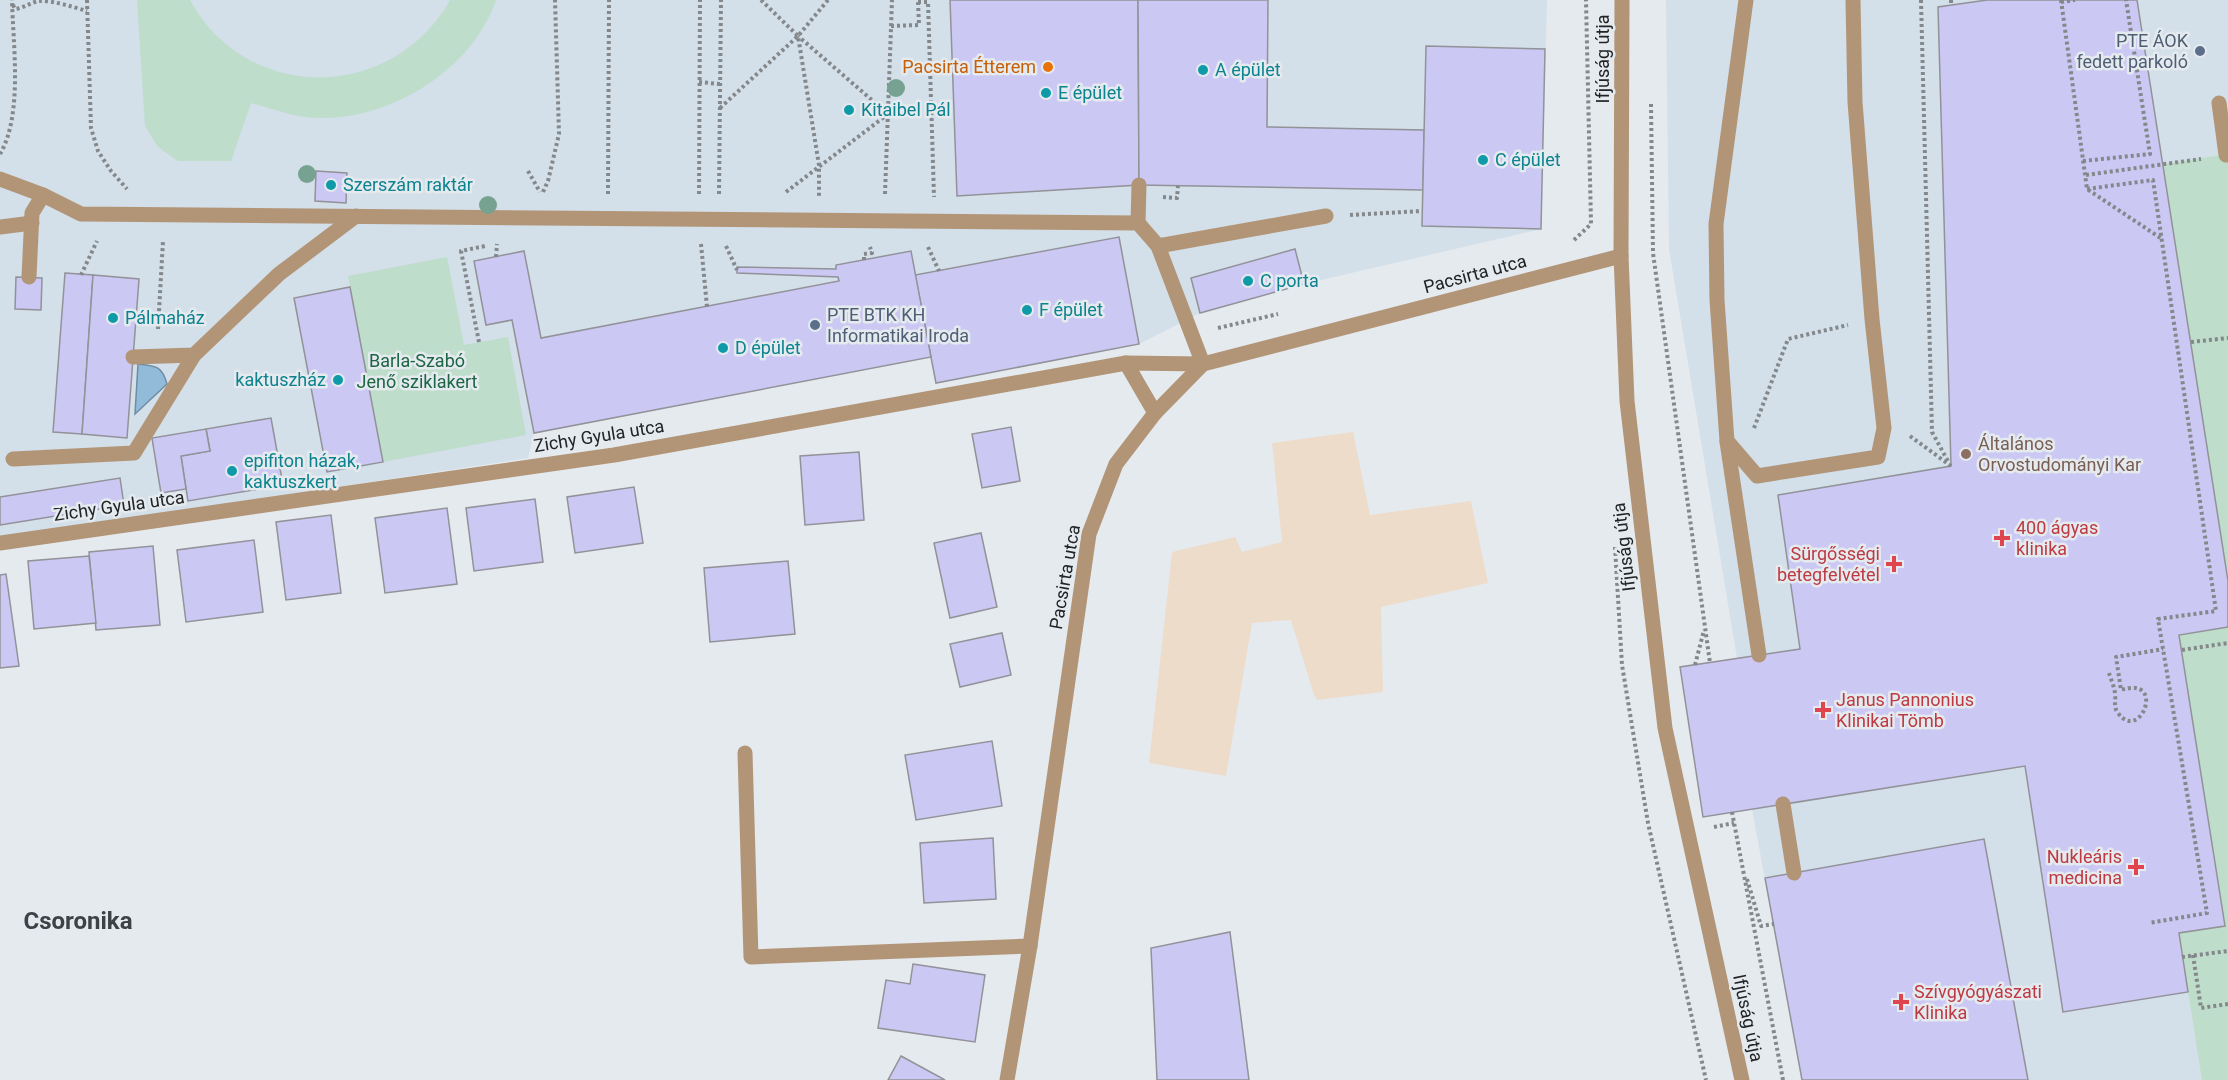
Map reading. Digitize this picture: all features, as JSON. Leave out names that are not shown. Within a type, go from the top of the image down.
[{"type":"street","name":"Ifjúság útja","points":[[1622,0],[1621,256],[1627,402],[1665,728],[1742,1080]]},
{"type":"street","points":[[1746,0],[1716,224],[1717,300],[1727,441],[1759,655]]},
{"type":"street","points":[[1727,441],[1756,476],[1878,457],[1884,428],[1872,319],[1855,102],[1853,0]]},
{"type":"street","points":[[2219,103],[2227,159]]},
{"type":"street","points":[[0,179],[43,195],[81,213],[1138,224],[1164,245],[1203,364]]},
{"type":"street","points":[[1138,224],[1139,185]]},
{"type":"street","points":[[29,278],[32,213],[43,195]]},
{"type":"street","points":[[13,459],[134,453],[194,355],[279,274],[356,216]]},
{"type":"street","points":[[1164,245],[1326,216]]},
{"type":"street","points":[[0,228],[32,223]]},
{"type":"street","name":"Pacsirta utca","points":[[1007,1080],[1030,946],[1089,534],[1116,464],[1155,413],[1203,364],[1621,256]]},
{"type":"street","points":[[133,357],[194,355]]},
{"type":"street","points":[[1126,363],[1155,413]]},
{"type":"street","name":"Zichy Gyula utca","points":[[0,543],[614,455],[1126,363],[1203,364]]},
{"type":"street","points":[[745,753],[751,957],[1030,946]]},
{"type":"street","points":[[1783,804],[1794,873]]},
{"type":"path","points":[[12,2],[15,9],[45,0],[87,10]]},
{"type":"path","points":[[87,0],[91,128],[98,151],[111,171],[134,195],[163,214],[164,252],[156,357]]},
{"type":"path","points":[[541,195],[548,181],[559,134],[555,0]]},
{"type":"path","points":[[608,218],[609,0]]},
{"type":"path","points":[[700,0],[699,219],[707,307]]},
{"type":"path","points":[[721,0],[719,219],[728,251],[737,270]]},
{"type":"path","points":[[761,0],[798,36],[888,114]]},
{"type":"path","points":[[720,109],[798,36],[828,0]]},
{"type":"path","points":[[884,221],[892,0]]},
{"type":"path","points":[[1567,247],[1592,224],[1586,0]]},
{"type":"path","points":[[1921,0],[1932,432],[1951,466]]},
{"type":"path","points":[[2075,0],[2061,1],[2087,189]]},
{"type":"path","points":[[2083,161],[2150,154],[2126,0]]},
{"type":"path","points":[[891,26],[919,25],[918,1],[928,2],[934,222]]},
{"type":"path","points":[[0,155],[8,142],[15,103],[12,2]]},
{"type":"path","points":[[798,36],[819,165]]},
{"type":"path","points":[[699,82],[720,84]]},
{"type":"path","points":[[1651,104],[1653,253],[1710,663]]},
{"type":"path","points":[[752,220],[819,165],[888,114]]},
{"type":"path","points":[[2086,175],[2227,159]]},
{"type":"path","points":[[2087,189],[2153,180],[2216,611],[2158,620],[2207,913],[2148,923]]},
{"type":"path","points":[[1164,245],[1160,197],[1177,198],[1178,186]]},
{"type":"path","points":[[2087,189],[2163,239]]},
{"type":"path","points":[[1326,216],[1422,211]]},
{"type":"path","points":[[81,275],[110,213]]},
{"type":"path","points":[[479,342],[461,250],[495,245]]},
{"type":"path","points":[[864,260],[864,254],[872,253]]},
{"type":"path","points":[[1214,329],[1282,313]]},
{"type":"path","points":[[1742,459],[1788,339],[1872,319]]},
{"type":"path","points":[[2191,342],[2228,338]]},
{"type":"path","points":[[1614,541],[1622,665],[1648,822],[1706,1080]]},
{"type":"path","points":[[1695,665],[1705,627]]},
{"type":"path","points":[[2182,650],[2228,643]]},
{"type":"path","points":[[2109,673],[2116,697],[2114,705],[2117,713],[2124,719],[2132,720],[2140,717],[2145,711],[2147,702],[2144,694],[2138,689],[2121,690],[2116,657],[2163,649]]},
{"type":"path","points":[[1732,812],[1783,1080]]},
{"type":"path","points":[[1740,855],[1761,926],[1774,924]]},
{"type":"path","points":[[2182,957],[2228,951]]},
{"type":"path","points":[[2193,955],[2201,1008],[2228,1005]]},
{"type":"shaded area","points":[[0,0],[1547,0],[1541,229],[1304,284],[1200,313],[1139,344],[936,383],[931,357],[534,433],[528,458],[0,538]]},
{"type":"shaded area","name":"Általános Orvostudományi Kar","points":[[1666,0],[2228,0],[2228,1080],[1802,1080],[1752,809],[1737,658],[1669,249]]},
{"type":"shaded area","points":[[1353,432],[1370,515],[1471,501],[1488,583],[1381,607],[1383,692],[1317,700],[1291,620],[1252,623],[1226,776],[1149,763],[1172,552],[1235,537],[1242,552],[1282,542],[1272,443]]},
{"type":"green space","points":[[137,0],[190,0],[210,29],[235,51],[264,67],[295,75],[327,77],[359,72],[390,59],[419,39],[440,16],[450,0],[496,0],[484,25],[468,48],[448,69],[425,86],[400,100],[373,110],[346,116],[318,118],[292,115],[251,103],[231,161],[178,161],[158,147],[145,126]]},
{"type":"green space","points":[[2228,154],[2228,581],[2163,164]]},
{"type":"green space","name":"Barla-Szabó Jenő sziklakert","points":[[447,257],[464,345],[508,337],[526,435],[383,462],[348,276]]},
{"type":"green space","points":[[2228,627],[2228,1080],[2202,1080],[2179,933],[2225,926],[2179,635]]},
{"type":"water","points":[[138,364],[149,365],[160,370],[167,384],[135,414]]},
{"type":"building","name":"E épület","points":[[950,0],[1138,0],[1139,185],[957,196]]},
{"type":"building","name":"A épület","points":[[1138,0],[1268,0],[1267,127],[1424,130],[1423,190],[1139,185]]},
{"type":"building","name":"400 ágyas klinika","points":[[1987,0],[2137,0],[2228,581],[2228,627],[2179,635],[2225,926],[2179,933],[2188,992],[2063,1012],[2025,766],[1703,817],[1680,667],[1800,649],[1778,495],[1951,466],[1938,7]]},
{"type":"building","name":"C épület","points":[[1426,46],[1545,49],[1541,229],[1422,226]]},
{"type":"building","name":"Szerszám raktár","points":[[316,171],[347,173],[346,203],[315,201]]},
{"type":"building","name":"F épület","points":[[1119,237],[1139,344],[936,383],[915,275]]},
{"type":"building","name":"C porta","points":[[1295,249],[1304,284],[1200,313],[1191,278]]},
{"type":"building","name":"D épület","points":[[524,251],[541,338],[839,281],[838,277],[737,273],[737,267],[836,269],[836,265],[911,251],[931,357],[534,433],[512,320],[486,325],[474,261]]},
{"type":"building","points":[[65,273],[93,275],[82,434],[53,432]]},
{"type":"building","name":"Pálmaház","points":[[93,275],[139,279],[127,438],[82,434]]},
{"type":"building","points":[[16,277],[42,278],[41,310],[15,309]]},
{"type":"building","name":"kaktuszház","points":[[350,287],[383,462],[327,472],[294,298]]},
{"type":"building","name":"epifiton házak, kaktuszkert","points":[[271,418],[283,485],[188,501],[181,456],[210,451],[206,429]]},
{"type":"building","points":[[1011,427],[1020,481],[982,488],[972,434]]},
{"type":"building","points":[[206,429],[210,451],[181,456],[186,489],[161,493],[152,438]]},
{"type":"building","points":[[859,452],[864,520],[805,525],[800,456]]},
{"type":"building","points":[[120,478],[124,505],[0,525],[0,497]]},
{"type":"building","points":[[634,487],[643,543],[575,553],[567,497]]},
{"type":"building","points":[[535,499],[543,562],[474,571],[466,508]]},
{"type":"building","points":[[447,508],[457,584],[385,593],[375,518]]},
{"type":"building","points":[[331,515],[341,593],[286,600],[276,522]]},
{"type":"building","points":[[981,533],[997,607],[950,618],[934,543]]},
{"type":"building","points":[[254,540],[263,612],[186,622],[177,550]]},
{"type":"building","points":[[153,546],[160,625],[96,630],[89,552]]},
{"type":"building","points":[[89,556],[96,623],[34,629],[28,561]]},
{"type":"building","points":[[788,561],[795,634],[710,642],[704,568]]},
{"type":"building","points":[[6,574],[19,666],[0,668],[0,575]]},
{"type":"building","points":[[1002,633],[1011,675],[960,687],[950,644]]},
{"type":"building","points":[[992,741],[1002,806],[916,820],[905,755]]},
{"type":"building","points":[[993,838],[996,899],[924,903],[920,843]]},
{"type":"building","name":"Szívgyógyászati Klinika","points":[[1984,839],[2028,1080],[1802,1080],[1765,878]]},
{"type":"building","points":[[1230,932],[1249,1080],[1157,1080],[1151,948]]},
{"type":"building","points":[[913,964],[985,975],[975,1042],[878,1028],[886,980],[910,984]]},
{"type":"building","points":[[901,1056],[945,1080],[888,1080]]},
{"type":"place","name":"PTE ÁOK fedett parkoló","points":[[2200,51]]},
{"type":"place","name":"Pacsirta Étterem","points":[[1048,67]]},
{"type":"place","name":"A épület","points":[[1203,70]]},
{"type":"place","name":"E épület","points":[[1046,93]]},
{"type":"place","name":"Kitaibel Pál","points":[[849,110]]},
{"type":"place","name":"C épület","points":[[1483,160]]},
{"type":"place","name":"Szerszám raktár","points":[[331,185]]},
{"type":"place","name":"C porta","points":[[1248,281]]},
{"type":"place","name":"F épület","points":[[1027,310]]},
{"type":"place","name":"Pálmaház","points":[[113,318]]},
{"type":"place","name":"PTE BTK KH Informatikai Iroda","points":[[815,325]]},
{"type":"place","name":"D épület","points":[[723,348]]},
{"type":"place","name":"kaktuszház","points":[[338,380]]},
{"type":"place","name":"Általános Orvostudományi Kar","points":[[1966,454]]},
{"type":"place","name":"epifiton házak, kaktuszkert","points":[[232,471]]},
{"type":"place","name":"400 ágyas klinika","points":[[2002,538]]},
{"type":"place","name":"Sürgősségi betegfelvétel","points":[[1894,564]]},
{"type":"place","name":"Janus Pannonius Klinikai Tömb","points":[[1823,710]]},
{"type":"place","name":"Nukleáris medicina","points":[[2136,867]]},
{"type":"place","name":"Szívgyógyászati Klinika","points":[[1901,1002]]},
{"type":"district","name":"Csoronika","points":[[78,921]]}]
